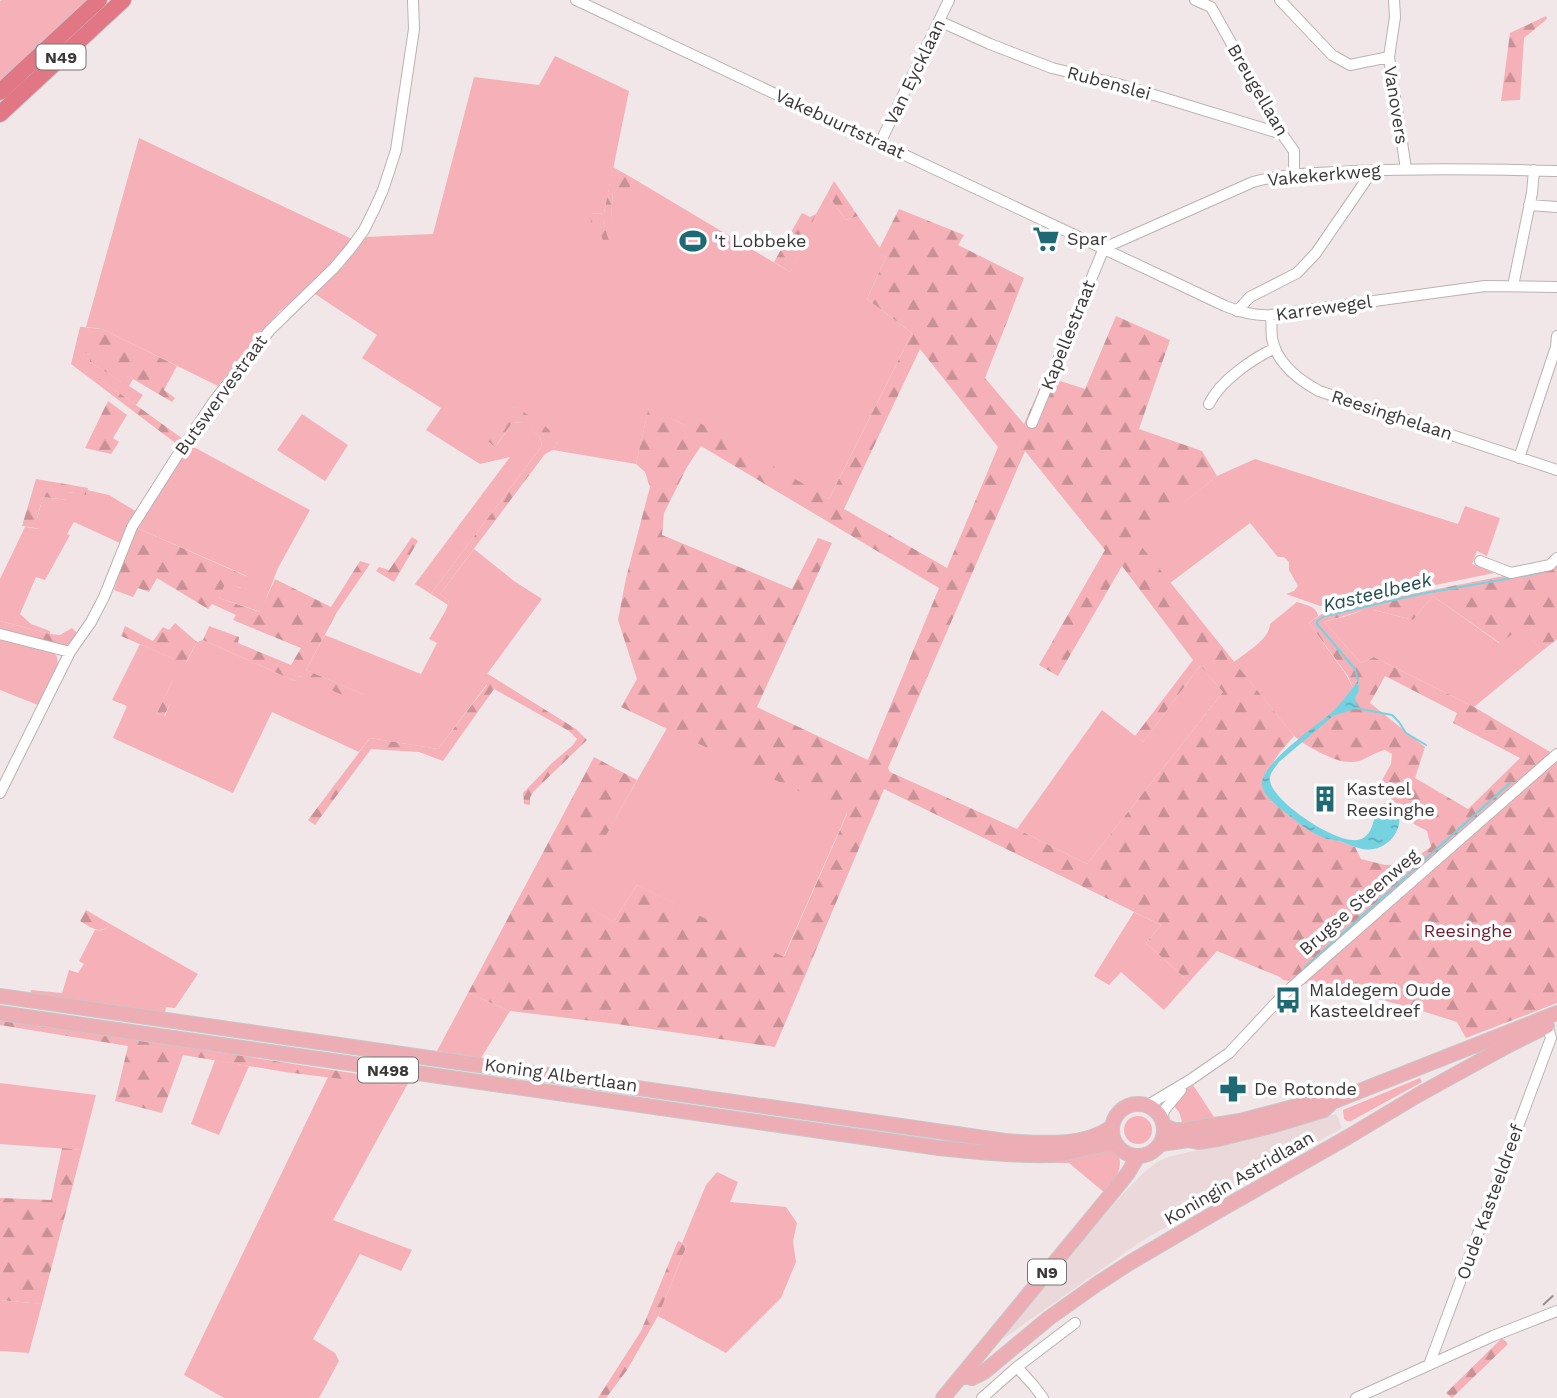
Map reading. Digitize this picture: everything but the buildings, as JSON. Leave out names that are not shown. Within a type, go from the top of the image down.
[{"type":"highway","name":"N49","points":[[0,92],[99,0]]},
{"type":"highway","name":"N49","points":[[0,114],[123,0]]},
{"type":"main road","name":"Koning Albertlaan","points":[[0,996],[1005,1141],[1065,1143],[1100,1134],[1112,1127]]},
{"type":"main road","name":"Koning Albertlaan","points":[[0,1013],[939,1148],[1036,1155],[1069,1153],[1106,1144],[1127,1151]]},
{"type":"main road","name":"Koningin Astridlaan","points":[[1161,1144],[1188,1140],[1198,1142],[1258,1129],[1324,1110],[1332,1102],[1551,1027]]},
{"type":"main road","name":"Koningin Astridlaan","points":[[962,1375],[972,1378],[984,1372],[1049,1318],[1130,1262],[1418,1095],[1507,1046],[1551,1027]]},
{"type":"main road","name":"Koningin Astridlaan","points":[[1163,1121],[1175,1130],[1182,1130],[1240,1121],[1320,1100],[1332,1102]]},
{"type":"main road","name":"Brugse Steenweg","points":[[1112,1127],[1122,1110],[1134,1104],[1148,1105]]},
{"type":"main road","points":[[1148,1105],[1163,1121]]},
{"type":"main road","name":"Brugse Steenweg","points":[[1161,1144],[1163,1121]]},
{"type":"main road","points":[[1112,1127],[1112,1134],[1127,1151],[1150,1154],[1161,1144]]},
{"type":"main road","name":"N9","points":[[943,1398],[1112,1193],[1127,1151]]},
{"type":"street","name":"Butswervestraat","points":[[0,793],[71,652],[104,597],[132,527],[214,401],[270,330],[334,268],[364,230],[383,190],[396,150],[414,29],[413,0]]},
{"type":"street","name":"Vakebuurtstraat","points":[[576,0],[1104,248]]},
{"type":"street","name":"Van Eycklaan","points":[[880,143],[948,0]]},
{"type":"street","name":"Breugellaan","points":[[1197,0],[1211,7],[1294,151],[1294,174]]},
{"type":"street","points":[[1280,0],[1332,55],[1350,65],[1389,57]]},
{"type":"street","name":"Vanovers","points":[[1394,0],[1395,17],[1389,57],[1406,169]]},
{"type":"street","name":"Rubenslei","points":[[939,21],[1052,68],[1118,84],[1282,134]]},
{"type":"street","name":"Vakekerkweg","points":[[1104,248],[1253,182],[1272,177],[1406,169],[1557,171]]},
{"type":"street","points":[[1237,311],[1250,297],[1297,272],[1316,253],[1373,170]]},
{"type":"street","points":[[1513,286],[1534,170]]},
{"type":"street","points":[[1529,205],[1557,207]]},
{"type":"street","name":"Karrewegel","points":[[1104,248],[1237,311],[1260,316],[1485,286],[1557,287]]},
{"type":"street","name":"Kapellestraat","points":[[1032,423],[1104,248]]},
{"type":"street","name":"Reesinghelaan","points":[[1271,315],[1272,340],[1284,363],[1295,376],[1319,391],[1557,470]]},
{"type":"street","points":[[1519,458],[1556,347],[1557,336]]},
{"type":"street","name":"Karrewegel","points":[[1220,408],[1205,403],[1220,386],[1264,353],[1275,348]]},
{"type":"street","points":[[1480,561],[1511,573],[1550,565],[1557,558]]},
{"type":"street","points":[[0,634],[71,652]]},
{"type":"street","name":"Brugse Steenweg","points":[[1148,1105],[1229,1053],[1293,986],[1557,754]]},
{"type":"street","name":"Oude Kasteeldreef","points":[[1429,1365],[1551,1027]]},
{"type":"street","name":"Brugse Steenweg","points":[[1163,1121],[1166,1108],[1190,1080]]},
{"type":"street","points":[[1356,1398],[1493,1336],[1557,1311]]},
{"type":"street","points":[[982,1398],[1074,1323]]},
{"type":"street","points":[[1017,1367],[1043,1398]]},
{"type":"shaded area","points":[[1336,1114],[1342,1128],[1143,1240],[1003,1339],[1013,1322],[1120,1197],[1157,1162]]},
{"type":"green space","points":[[2,0],[87,0],[0,81]]},
{"type":"green space","points":[[1546,16],[1547,19],[1524,38],[1520,100],[1501,101],[1510,33]]},
{"type":"green space","points":[[555,56],[629,91],[604,213],[590,214],[598,222],[611,249],[603,222],[611,219],[613,192],[622,189],[627,191],[634,179],[790,272],[827,194],[846,220],[858,216],[880,248],[878,253],[886,257],[867,299],[912,333],[829,499],[649,407],[636,464],[553,450],[557,443],[514,407],[496,446],[512,423],[523,422],[540,437],[542,446],[431,594],[415,584],[510,457],[480,464],[426,430],[441,408],[362,358],[377,335],[315,294],[344,266],[364,237],[433,234],[474,77],[539,85]]},
{"type":"green space","points":[[139,138],[352,239],[303,292],[280,311],[218,386],[102,329],[86,327]]},
{"type":"green space","points":[[613,167],[634,179],[627,192],[622,189],[619,194],[613,192],[611,220],[603,222],[612,250],[606,252],[598,222],[591,223],[590,214],[604,213]]},
{"type":"green space","points":[[834,181],[858,216],[846,220],[827,194]]},
{"type":"green space","name":"Reesinghe","points":[[899,209],[964,235],[958,245],[1024,278],[985,378],[1024,424],[1045,376],[1085,389],[1116,316],[1170,340],[1139,429],[1202,451],[1217,476],[1137,541],[1294,736],[1264,776],[1271,801],[1295,820],[1327,839],[1355,847],[1361,859],[1385,865],[1406,864],[1431,847],[1427,831],[1414,824],[1410,815],[1384,793],[1381,782],[1391,764],[1392,754],[1385,750],[1359,761],[1346,762],[1306,745],[1355,693],[1348,676],[1309,623],[1326,611],[1543,570],[1557,562],[1557,639],[1542,651],[1521,628],[1500,643],[1433,596],[1413,620],[1374,610],[1363,610],[1324,622],[1361,663],[1374,657],[1474,707],[1557,756],[1557,1003],[1466,1038],[1457,1022],[1371,997],[1283,980],[1217,951],[1189,982],[1146,943],[1161,925],[884,789],[775,1047],[510,1011],[468,993],[594,757],[637,780],[572,896],[613,922],[637,885],[784,957],[847,814],[621,707],[637,679],[618,620],[650,487],[645,472],[636,464],[649,406],[686,426],[693,419],[829,499],[912,333],[867,299],[886,257],[877,253]],"holes":[[[920,349],[998,447],[947,568],[844,509]],[[701,446],[939,588],[868,760],[757,707],[832,543],[818,538],[792,589],[662,535],[664,513],[687,467]],[[1025,451],[1105,550],[1039,665],[1058,676],[1122,566],[1193,660],[1135,736],[1143,742],[1200,666],[1223,692],[1087,864],[890,772],[888,768]],[[1385,676],[1457,713],[1453,723],[1520,758],[1468,809],[1415,778],[1425,747],[1370,703]]]},
{"type":"green space","points":[[802,213],[810,217],[816,214],[812,223],[816,224],[790,272],[774,262]]},
{"type":"green space","points":[[80,327],[102,329],[177,366],[164,390],[175,398],[172,402],[128,376],[123,383],[90,362],[90,355],[79,349],[79,364],[183,439],[178,445],[71,364]]},
{"type":"green space","points":[[79,348],[90,355],[90,362],[122,382],[128,376],[133,379],[129,386],[143,395],[136,405],[78,364]]},
{"type":"green space","points":[[108,401],[127,415],[113,438],[119,442],[111,454],[85,448]]},
{"type":"green space","points":[[514,407],[545,426],[557,444],[545,454],[440,594],[449,601],[448,605],[431,594],[542,446],[540,437],[522,422],[512,423],[495,447],[488,441]]},
{"type":"green space","points":[[302,414],[348,445],[325,481],[277,450]]},
{"type":"green space","points":[[190,445],[310,510],[278,568],[261,612],[219,598],[225,583],[241,588],[247,576],[137,528]]},
{"type":"green space","points":[[1255,459],[1458,524],[1465,506],[1500,518],[1487,556],[1477,551],[1472,564],[1494,573],[1338,605],[1320,606],[1286,594],[1298,586],[1289,570],[1289,562],[1284,557],[1278,557],[1250,523],[1170,583],[1136,541],[1217,476]]},
{"type":"green space","points":[[36,479],[88,488],[86,495],[69,492],[67,500],[43,497],[37,518],[43,520],[40,529],[22,526]]},
{"type":"green space","points":[[87,490],[109,495],[137,512],[120,543],[74,522],[67,534],[70,535],[45,580],[36,577],[20,614],[31,624],[50,631],[50,634],[0,621],[0,579],[25,527],[39,529],[37,519],[43,497],[66,500],[68,492],[86,494]]},
{"type":"green space","points":[[137,528],[248,577],[242,588],[225,584],[219,598],[260,612],[275,579],[331,607],[360,561],[370,564],[337,612],[306,670],[365,695],[361,703],[299,676],[295,681],[203,640],[209,626],[239,637],[238,643],[291,665],[301,648],[233,620],[236,615],[212,604],[208,609],[157,578],[149,592],[138,588],[133,597],[114,590]]},
{"type":"green space","points":[[412,537],[418,541],[394,582],[376,571],[379,567],[389,570]]},
{"type":"green space","points":[[474,549],[542,599],[487,674],[483,672],[479,679],[487,684],[438,749],[370,738],[359,752],[272,712],[233,793],[113,738],[127,706],[112,700],[140,644],[174,659],[172,682],[157,713],[165,716],[186,663],[197,642],[203,640],[295,681],[298,676],[365,695],[306,670],[325,635],[421,674],[437,643],[429,639],[449,601],[440,594]]},
{"type":"green space","points":[[1433,596],[1499,643],[1521,627],[1542,651],[1474,707],[1374,657],[1361,663],[1324,622],[1363,610],[1374,610],[1413,620]]},
{"type":"green space","points":[[1297,602],[1310,606],[1317,613],[1318,616],[1309,623],[1356,693],[1306,745],[1294,736],[1234,662],[1262,640],[1270,624]]},
{"type":"green space","points":[[0,621],[60,635],[72,628],[78,634],[65,647],[0,638]]},
{"type":"green space","points":[[175,623],[197,642],[164,716],[157,713],[172,682],[169,671],[174,659],[121,636],[125,626],[153,641],[163,627],[169,630]]},
{"type":"green space","points":[[0,638],[54,653],[57,657],[58,664],[38,705],[0,690]]},
{"type":"green space","points":[[1200,666],[1223,692],[1087,864],[1017,829],[1102,710],[1143,742]]},
{"type":"green space","points":[[483,671],[576,729],[587,740],[533,792],[530,805],[524,804],[523,793],[577,739],[569,731],[494,689],[443,761],[419,752],[371,749],[315,825],[308,820],[370,738],[438,749],[487,685],[478,679]]},
{"type":"green space","points":[[667,728],[847,813],[783,958],[637,885],[613,922],[571,896]]},
{"type":"green space","points":[[86,910],[110,924],[99,930],[88,926],[80,921]]},
{"type":"green space","points":[[1134,912],[1161,925],[1146,943],[1189,982],[1164,1010],[1121,972],[1109,985],[1094,976]]},
{"type":"green space","points":[[110,924],[198,974],[175,1008],[166,1007],[165,1013],[30,994],[31,990],[62,993],[69,970],[78,973],[84,964],[79,961],[95,930],[104,930]]},
{"type":"green space","points":[[468,993],[510,1011],[481,1058],[437,1051]]},
{"type":"green space","points":[[0,1018],[409,1082],[406,1087],[285,1072],[183,1055],[162,1113],[115,1101],[128,1046],[0,1025]]},
{"type":"green space","points":[[215,1060],[249,1066],[219,1135],[191,1124]]},
{"type":"green space","points":[[328,1077],[406,1087],[333,1220],[412,1250],[401,1271],[360,1254],[313,1339],[335,1353],[339,1361],[319,1398],[224,1398],[184,1375]]},
{"type":"green space","points":[[1420,1078],[1422,1082],[1351,1121],[1344,1119],[1343,1110]]},
{"type":"green space","points":[[0,1083],[96,1095],[82,1150],[0,1144]]},
{"type":"green space","points":[[1193,1085],[1216,1120],[1183,1125],[1174,1106]]},
{"type":"green space","points":[[1138,1116],[1148,1120],[1152,1130],[1148,1140],[1138,1144],[1128,1140],[1124,1130],[1128,1120]]},
{"type":"green space","points":[[62,1148],[82,1150],[42,1304],[0,1300],[0,1198],[51,1200]]},
{"type":"green space","points":[[1116,1150],[1120,1167],[1105,1193],[1069,1163],[1040,1163],[1041,1159]]},
{"type":"green space","points":[[717,1172],[738,1182],[730,1202],[786,1207],[797,1223],[793,1241],[796,1262],[781,1298],[726,1353],[658,1316],[687,1245],[682,1243],[706,1185]]},
{"type":"green space","points":[[678,1241],[687,1245],[658,1316],[627,1370],[606,1398],[598,1398],[641,1331]]},
{"type":"green space","points":[[0,1300],[42,1304],[29,1353],[0,1351]]},
{"type":"green space","points":[[1502,1338],[1508,1344],[1452,1398],[1446,1393]]},
{"type":"water","points":[[1358,681],[1359,690],[1355,698],[1358,708],[1333,716],[1279,762],[1271,773],[1270,781],[1274,790],[1295,811],[1324,830],[1351,840],[1365,837],[1378,807],[1384,803],[1393,806],[1398,813],[1397,830],[1384,845],[1374,849],[1362,849],[1327,839],[1311,831],[1271,801],[1262,785],[1264,776],[1279,757],[1330,714]]},
{"type":"waterway","name":"Kasteelbeek","points":[[1524,576],[1543,572]]},
{"type":"waterway","name":"Kasteelbeek","points":[[1358,681],[1355,669],[1317,621],[1325,616],[1420,594],[1512,578]]},
{"type":"waterway","name":"Kasteelbeek","points":[[1356,708],[1392,715],[1406,733],[1426,745]]},
{"type":"waterway","name":"Kasteelbeek","points":[[1305,967],[1510,783]]},
{"type":"railway","points":[[1543,1305],[1557,1292]]},
{"type":"place","name":"Spar","points":[[1046,239]]},
{"type":"place","name":"'t Lobbeke","points":[[693,241]]},
{"type":"place","name":"Kasteel Reesinghe","points":[[1325,799]]},
{"type":"place","name":"Maldegem Oude Kasteeldreef","points":[[1288,1000]]},
{"type":"place","name":"De Rotonde","points":[[1233,1089]]}]
